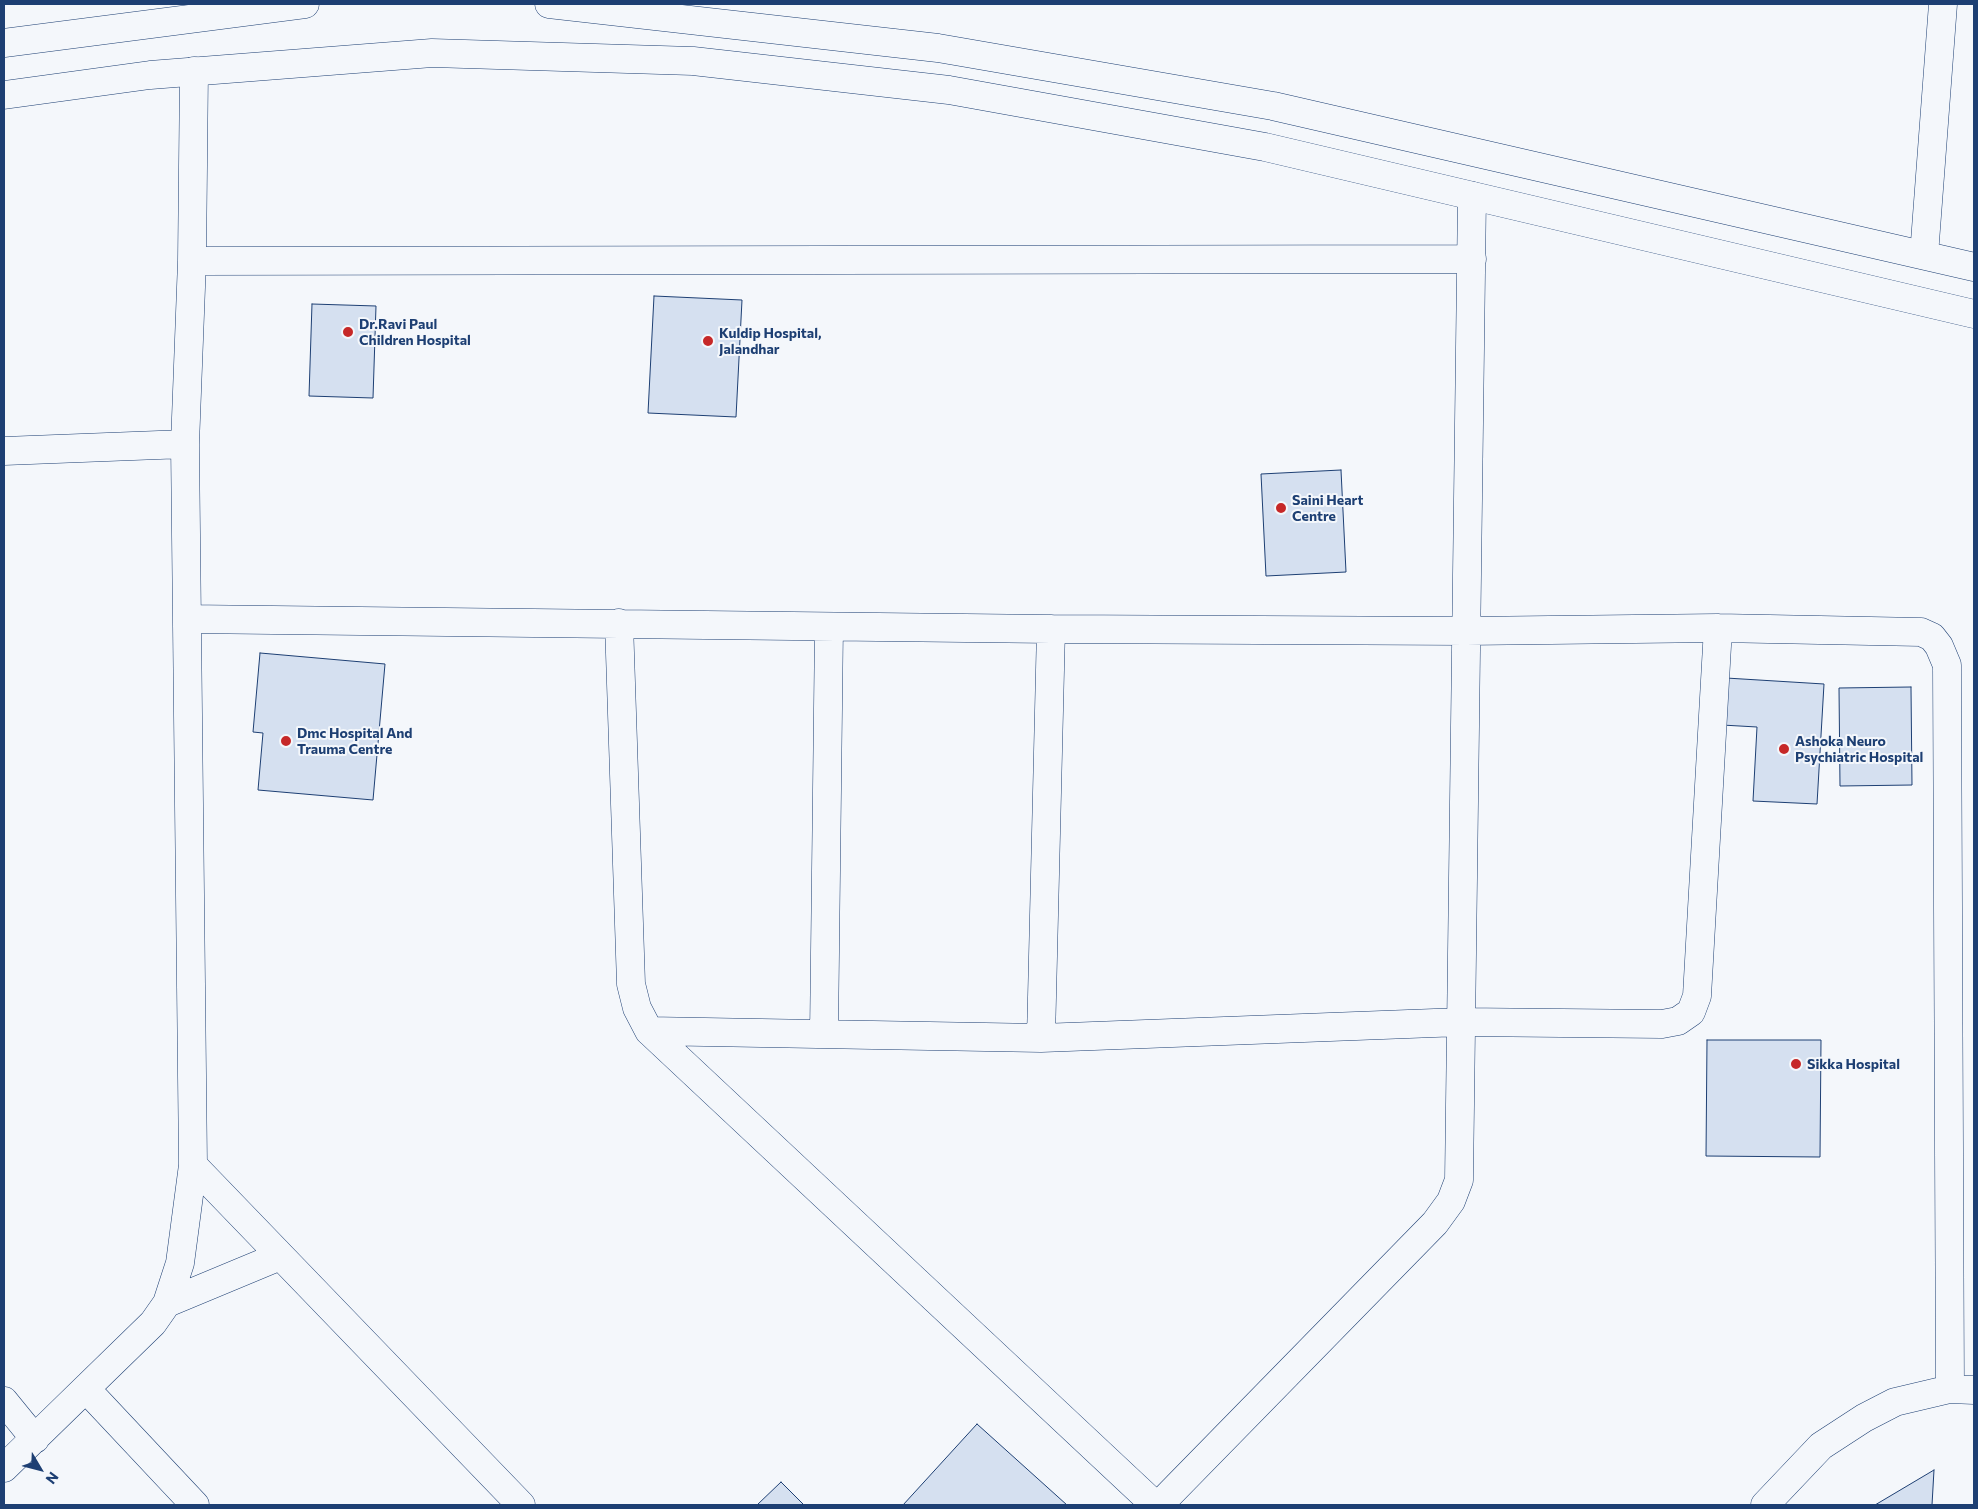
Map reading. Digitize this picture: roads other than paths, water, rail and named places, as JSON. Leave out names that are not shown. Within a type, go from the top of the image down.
[{"type":"main road","points":[[4,43],[305,4]]},
{"type":"main road","points":[[549,4],[938,48],[1273,106],[1974,267]]},
{"type":"main road","points":[[1924,256],[1943,4]]},
{"type":"main road","points":[[4,95],[150,75],[432,54],[694,61],[949,90],[1265,147],[1974,314]]},
{"type":"main road","points":[[4,1468],[87,1390],[153,1323],[168,1303],[180,1263],[193,1165],[185,444],[192,261],[194,71]]},
{"type":"main road","points":[[1159,1505],[1435,1223],[1451,1201],[1459,1180],[1472,196]]},
{"type":"main road","points":[[192,261],[1472,259]]},
{"type":"main road","points":[[4,451],[185,444]]},
{"type":"main road","points":[[187,619],[1052,629],[1466,631],[1718,628],[1921,632],[1932,637],[1939,646],[1946,665],[1962,1389],[1895,1402],[1864,1418],[1821,1446],[1766,1505]]},
{"type":"main road","points":[[619,623],[631,984],[637,1008],[649,1031],[1155,1505]]},
{"type":"main road","points":[[824,1034],[829,627]]},
{"type":"main road","points":[[649,1031],[1041,1038],[1461,1022],[1662,1024],[1678,1021],[1691,1012],[1697,996],[1718,628]]},
{"type":"main road","points":[[1041,1038],[1052,629]]},
{"type":"main road","points":[[193,1165],[521,1505]]},
{"type":"main road","points":[[168,1303],[280,1256]]},
{"type":"main road","points":[[87,1390],[195,1505]]},
{"type":"main road","points":[[4,1401],[34,1439]]},
{"type":"place","name":"Dr.Ravi Paul Children Hospital","points":[[348,332]]},
{"type":"place","name":"Kuldip Hospital, Jalandhar","points":[[708,341]]},
{"type":"place","name":"Saini Heart Centre","points":[[1281,508]]},
{"type":"place","name":"Dmc Hospital And Trauma Centre","points":[[286,741]]},
{"type":"place","name":"Ashoka Neuro Psychiatric Hospital","points":[[1784,749]]},
{"type":"place","name":"Sikka Hospital","points":[[1796,1064]]}]
